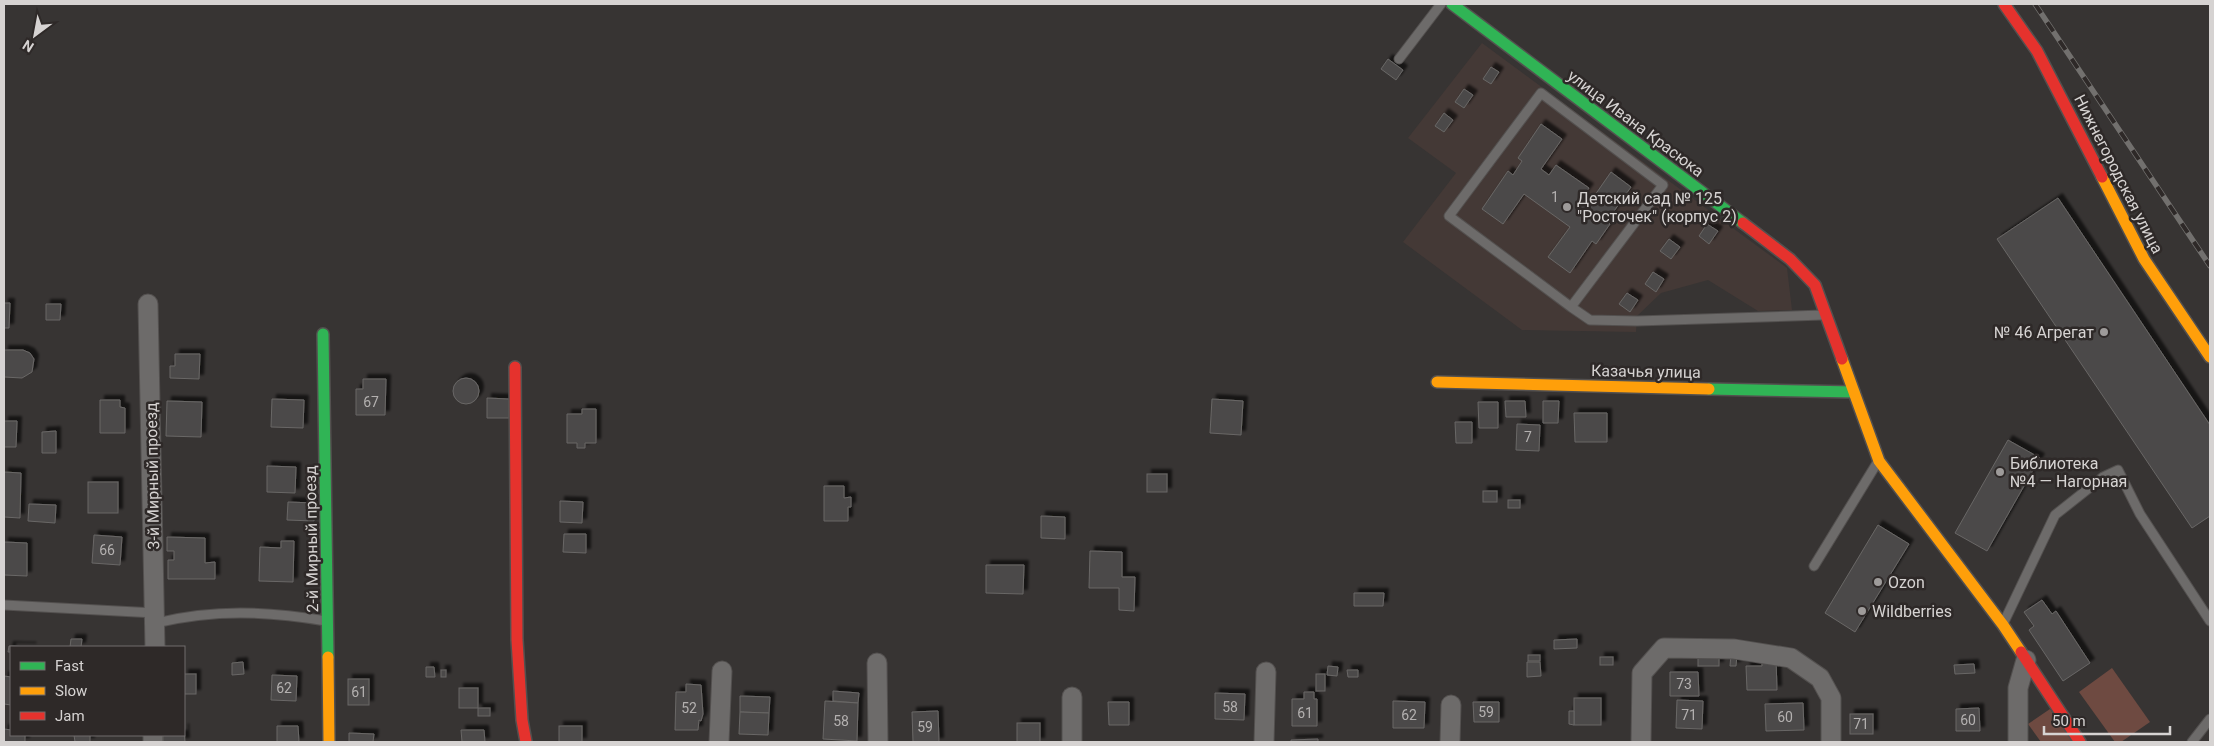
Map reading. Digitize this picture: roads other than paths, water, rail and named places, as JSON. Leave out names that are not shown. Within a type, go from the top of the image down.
[{"type":"street","name":"улица Ивана Красюка","points":[[1452,4],[1790,259],[1815,285],[1879,461],[2003,625],[2080,742]]},
{"type":"street","name":"Нижнегородская улица","points":[[2004,4],[2037,51],[2144,259],[2210,357]]},
{"type":"street","name":"3-й Мирный проезд","points":[[148,304],[156,618],[155,646]]},
{"type":"street","name":"2-й Мирный проезд","points":[[323,334],[329,742]]},
{"type":"street","points":[[515,367],[517,640],[522,720],[526,742]]},
{"type":"street","name":"Казачья улица","points":[[1437,382],[1854,392]]},
{"type":"street","points":[[1640,742],[1642,673],[1664,648],[1734,649],[1791,658],[1820,678],[1831,698],[1831,742]]},
{"type":"street","points":[[2018,742],[2018,688],[2026,660]]},
{"type":"street","points":[[877,663],[878,742]]},
{"type":"street","points":[[719,742],[722,671]]},
{"type":"street","points":[[1264,742],[1266,672]]},
{"type":"street","points":[[1072,697],[1072,742]]},
{"type":"street","points":[[1450,742],[1451,704]]},
{"type":"lane","points":[[1399,59],[1441,4]]},
{"type":"lane","points":[[1571,307],[1663,185],[1541,94],[1449,216],[1571,307],[1590,320],[1637,321],[1826,314]]},
{"type":"lane","points":[[1814,566],[1879,461]]},
{"type":"lane","points":[[2003,625],[2055,515],[2103,477],[2118,470],[2140,514],[2210,622]]},
{"type":"lane","points":[[4,606],[156,618],[230,612],[284,614],[328,621]]},
{"type":"lane","points":[[2192,742],[2210,720]]},
{"type":"railway","points":[[2035,4],[2210,266]]},
{"type":"place","name":"Детский сад № 125 \"Росточек\" (корпус 2)","points":[[1567,207]]},
{"type":"place","name":"№ 46 Агрегат","points":[[2104,332]]},
{"type":"place","name":"Библиотека №4 — Нагорная","points":[[2000,472]]},
{"type":"place","name":"Ozon","points":[[1878,582]]},
{"type":"place","name":"Wildberries","points":[[1862,611]]}]
